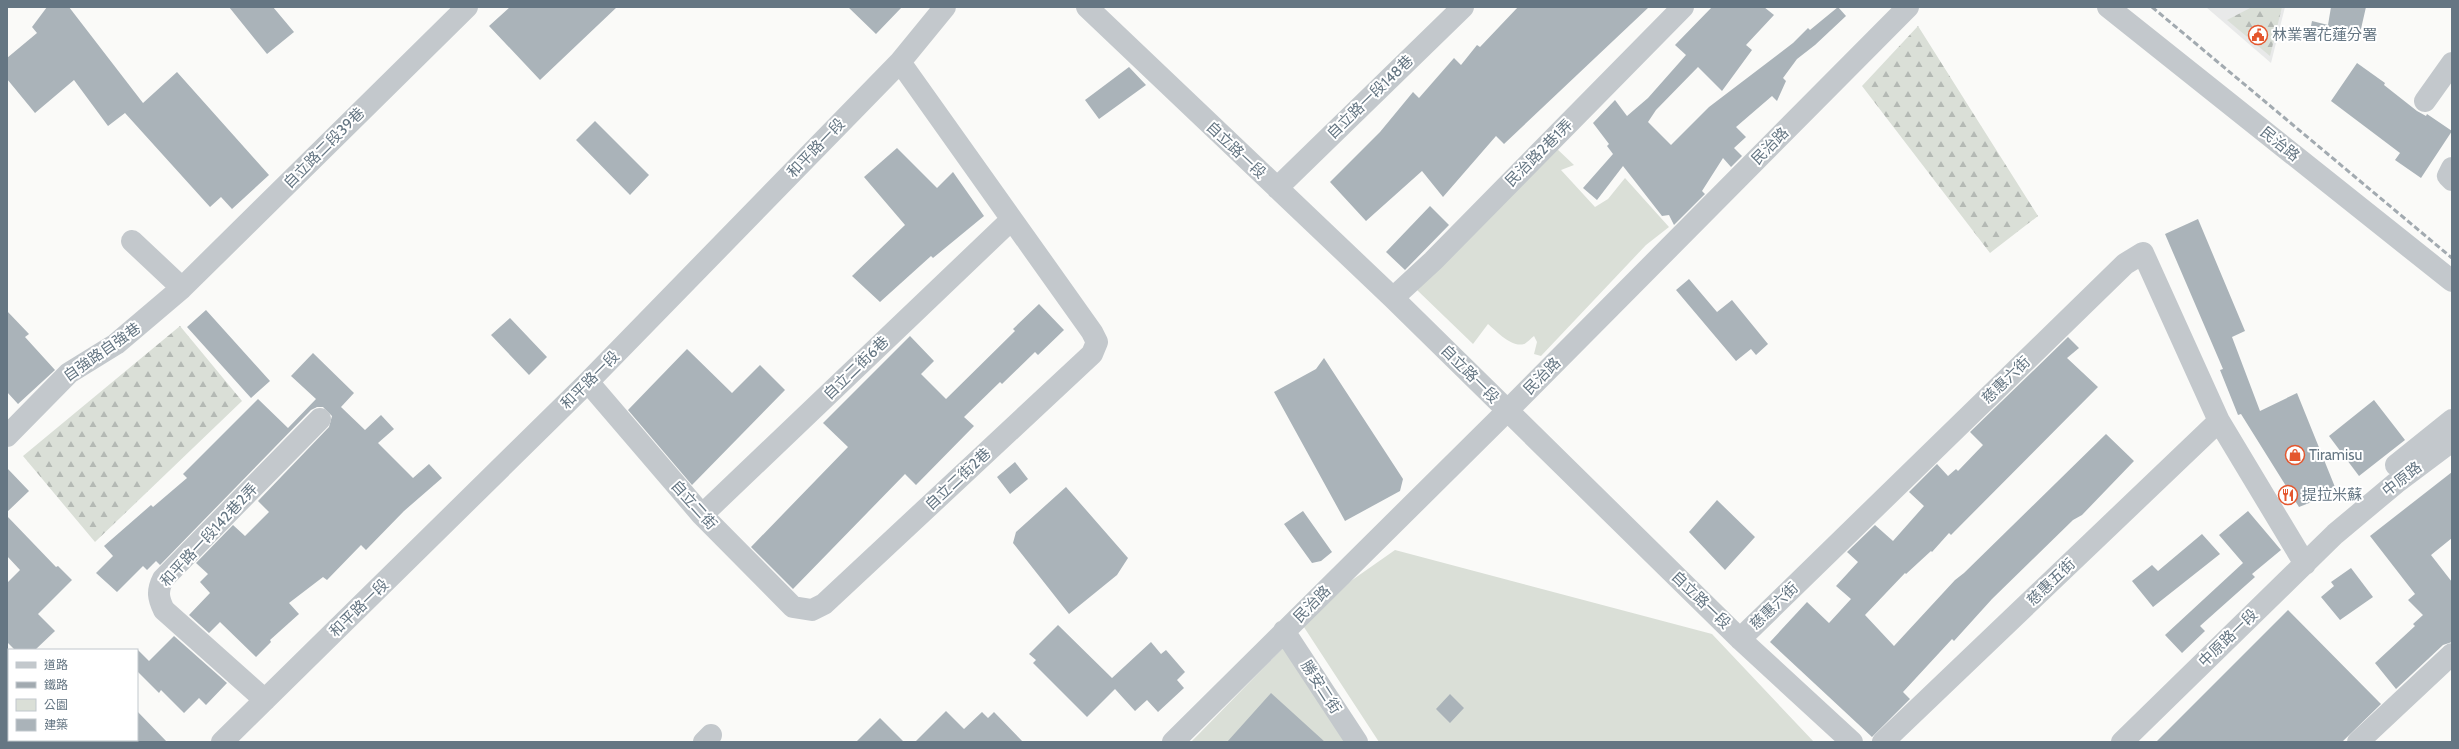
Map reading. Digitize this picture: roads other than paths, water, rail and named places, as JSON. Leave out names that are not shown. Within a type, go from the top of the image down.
[{"type":"street","name":"自立路二段39巷","points":[[182,288],[467,7]]},
{"type":"street","name":"和平路一段","points":[[222,742],[588,382],[900,62],[945,7]]},
{"type":"street","name":"自立路一段","points":[[1087,7],[1393,298],[1740,639],[1852,742]]},
{"type":"street","name":"自立路一段148巷","points":[[1277,188],[1463,7]]},
{"type":"street","name":"民治路2巷1弄","points":[[1393,298],[1433,261],[1683,7]]},
{"type":"street","name":"民治路","points":[[1173,742],[1507,411],[1908,7]]},
{"type":"street","name":"民治路","points":[[2108,7],[2452,281]]},
{"type":"street","points":[[900,62],[1011,220]]},
{"type":"street","points":[[2425,101],[2452,63]]},
{"type":"street","points":[[2452,168],[2448,176],[2452,180]]},
{"type":"street","name":"自立二街2巷","points":[[812,610],[824,604],[1092,354],[1097,342],[1011,220]]},
{"type":"street","name":"自立二街6巷","points":[[702,515],[1011,220]]},
{"type":"street","points":[[132,241],[182,288]]},
{"type":"street","name":"慈惠六街","points":[[1740,639],[2125,264],[2143,253],[2219,421]]},
{"type":"street","name":"自強路自強巷","points":[[9,428],[69,373],[116,344],[182,288]]},
{"type":"street","name":"自立二街","points":[[588,382],[702,515],[793,608],[812,610]]},
{"type":"street","name":"和平路一段142巷2弄","points":[[265,700],[164,610],[158,599],[158,588],[163,579],[320,420]]},
{"type":"street","points":[[2335,534],[2366,489],[2452,420]]},
{"type":"street","points":[[2219,421],[2305,564]]},
{"type":"street","name":"慈惠五街","points":[[1883,742],[2219,421]]},
{"type":"street","name":"中原路","points":[[2335,534],[2396,483],[2452,441]]},
{"type":"street","points":[[2335,534],[2390,500],[2452,458]]},
{"type":"street","name":"中原路一段","points":[[2122,742],[2335,534]]},
{"type":"street","name":"勝安二街","points":[[1284,632],[1357,742]]},
{"type":"street","points":[[2358,742],[2452,654]]},
{"type":"railway","points":[[2152,7],[2452,258]]},
{"type":"place","name":"林業署花蓮分署","points":[[2258,35]]},
{"type":"place","name":"Tiramisu","points":[[2295,455]]},
{"type":"place","name":"提拉米蘇","points":[[2288,495]]}]
